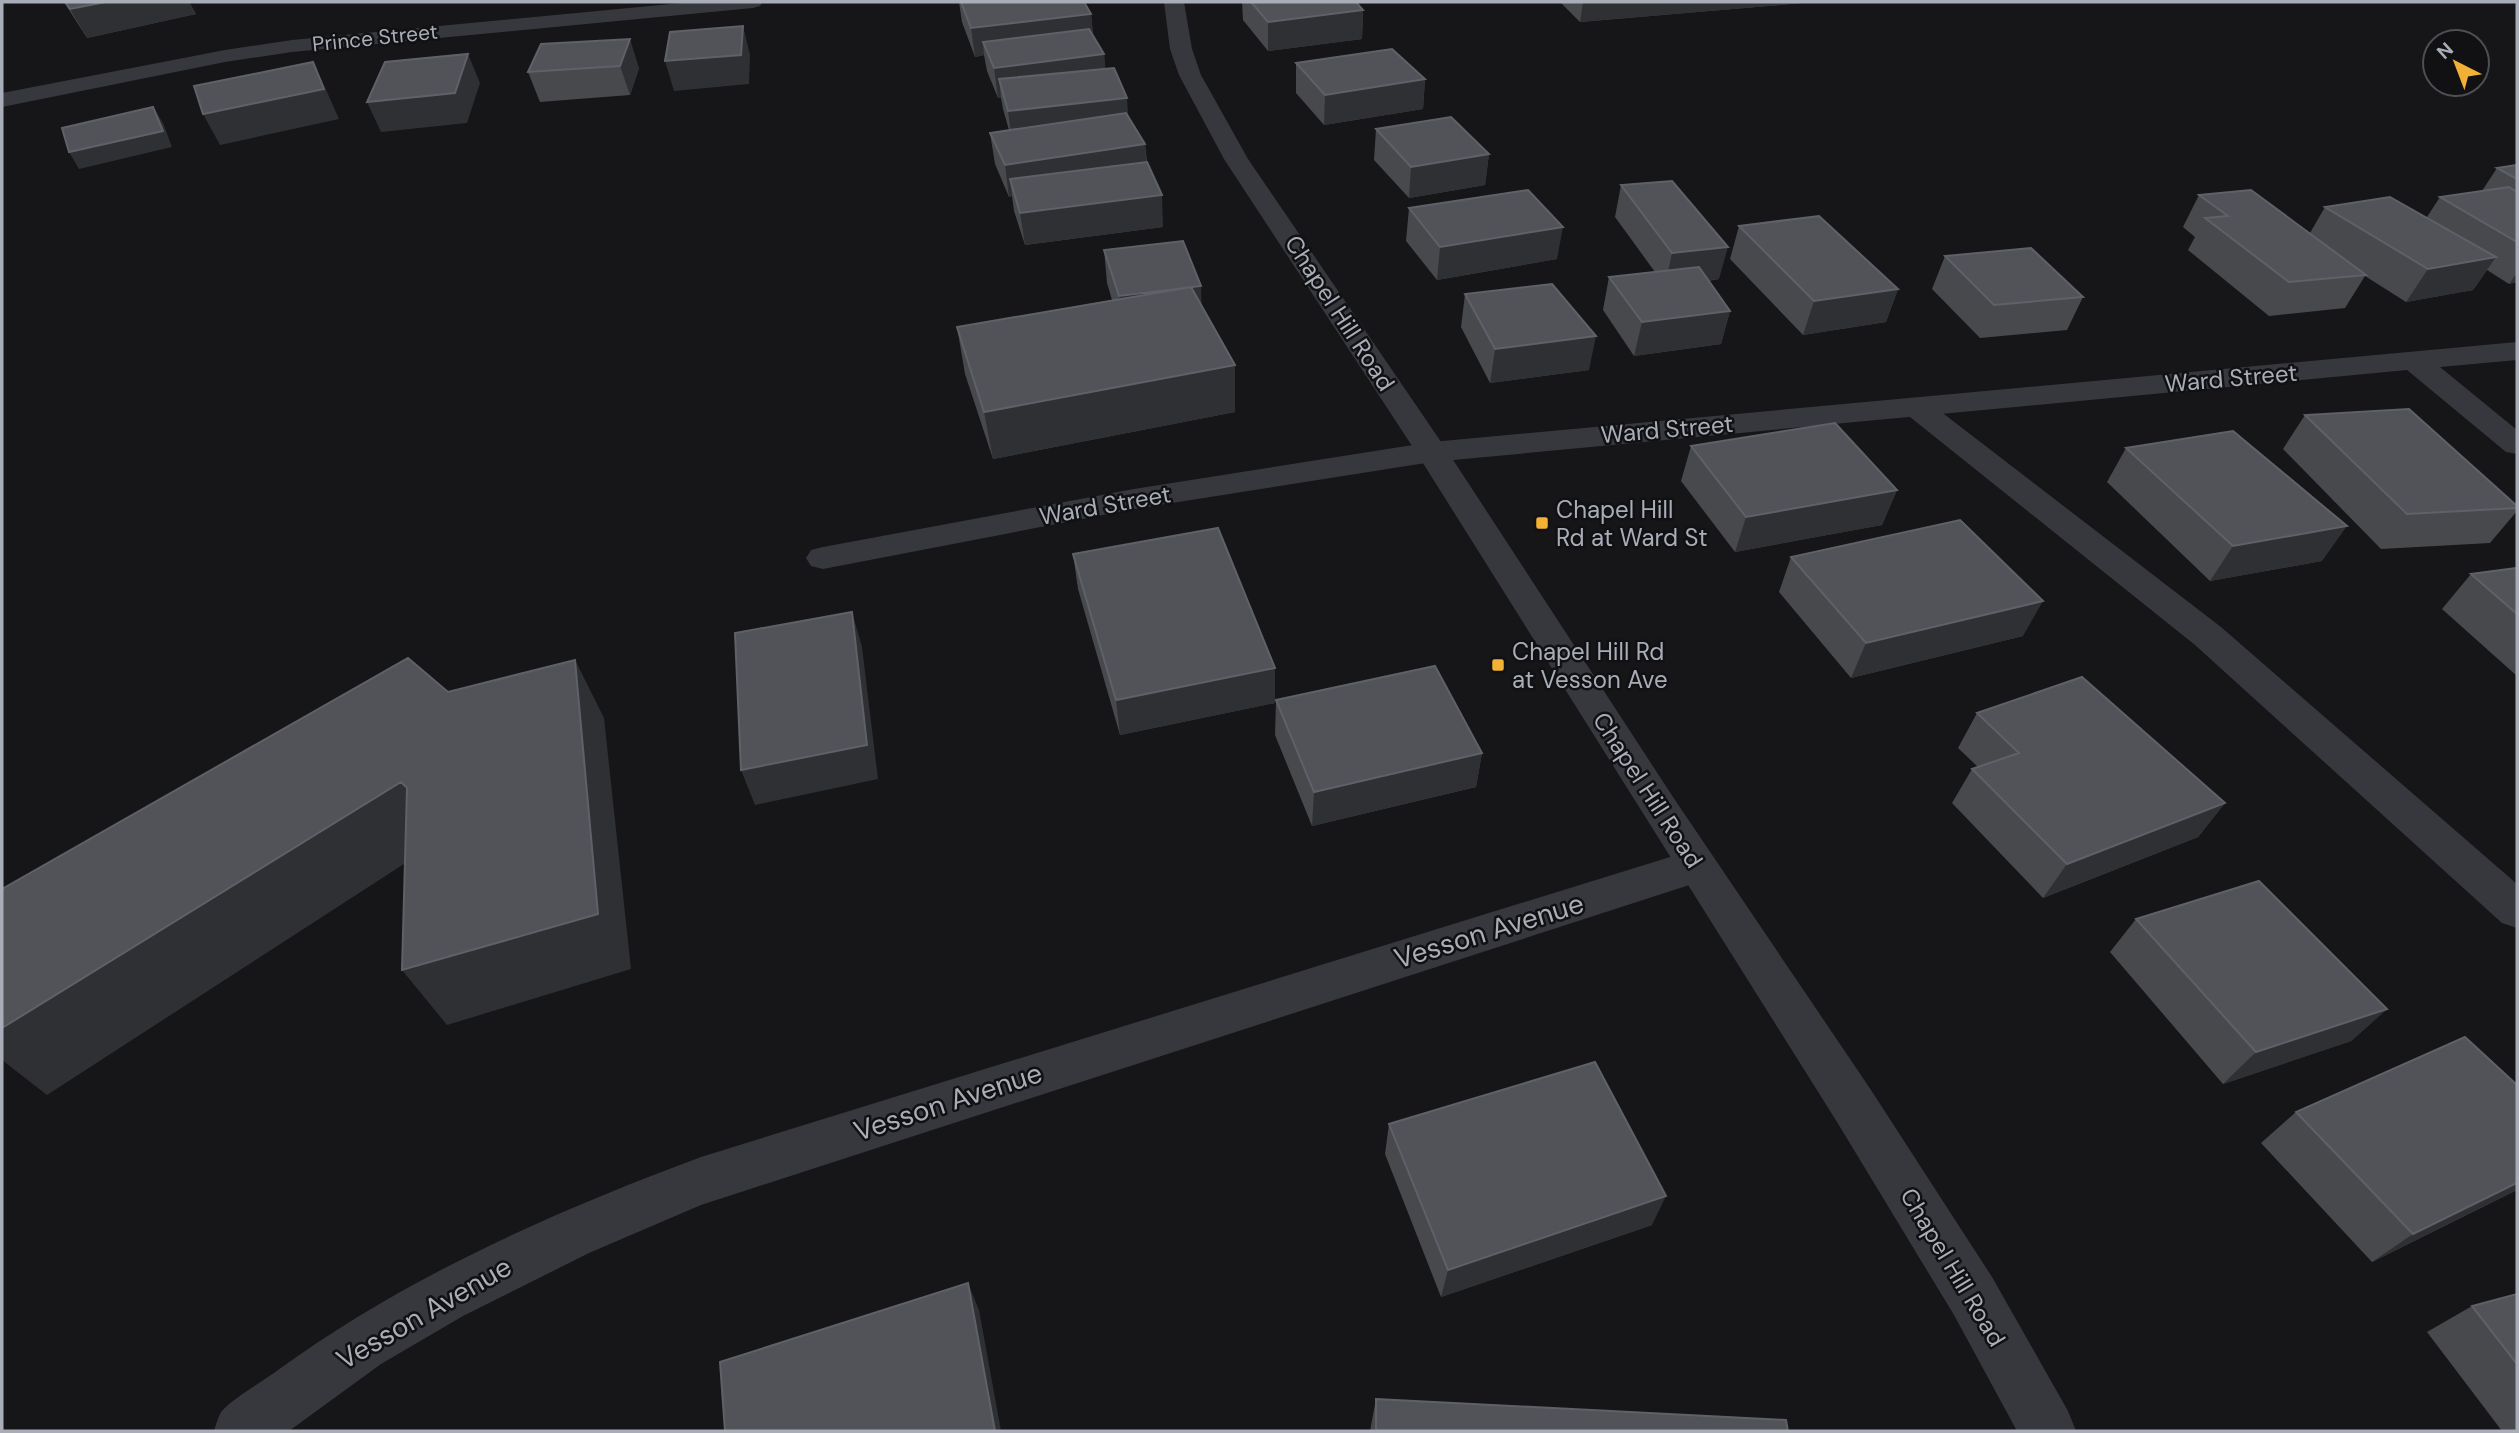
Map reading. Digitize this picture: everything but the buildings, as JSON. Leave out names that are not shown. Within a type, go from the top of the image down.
[{"type":"street","name":"Prince Street","points":[[2,100],[225,56],[292,46],[753,2]]},
{"type":"street","name":"Chapel Hill Road","points":[[1174,2],[1181,49],[1190,75],[1236,159],[1432,452],[1696,866],[1854,1106],[1973,1296],[2048,1431]]},
{"type":"street","name":"Ward Street","points":[[822,558],[1134,499],[1432,452],[2517,351]]},
{"type":"street","points":[[2414,361],[2517,445]]},
{"type":"street","points":[[1916,407],[2208,636],[2517,910]]},
{"type":"street","name":"Vesson Avenue","points":[[242,1431],[361,1345],[490,1271],[616,1213],[754,1165],[1696,866]]},
{"type":"place","name":"Chapel Hill Rd at Ward St","points":[[1542,523]]},
{"type":"place","name":"Chapel Hill Rd at Vesson Ave","points":[[1498,665]]}]
